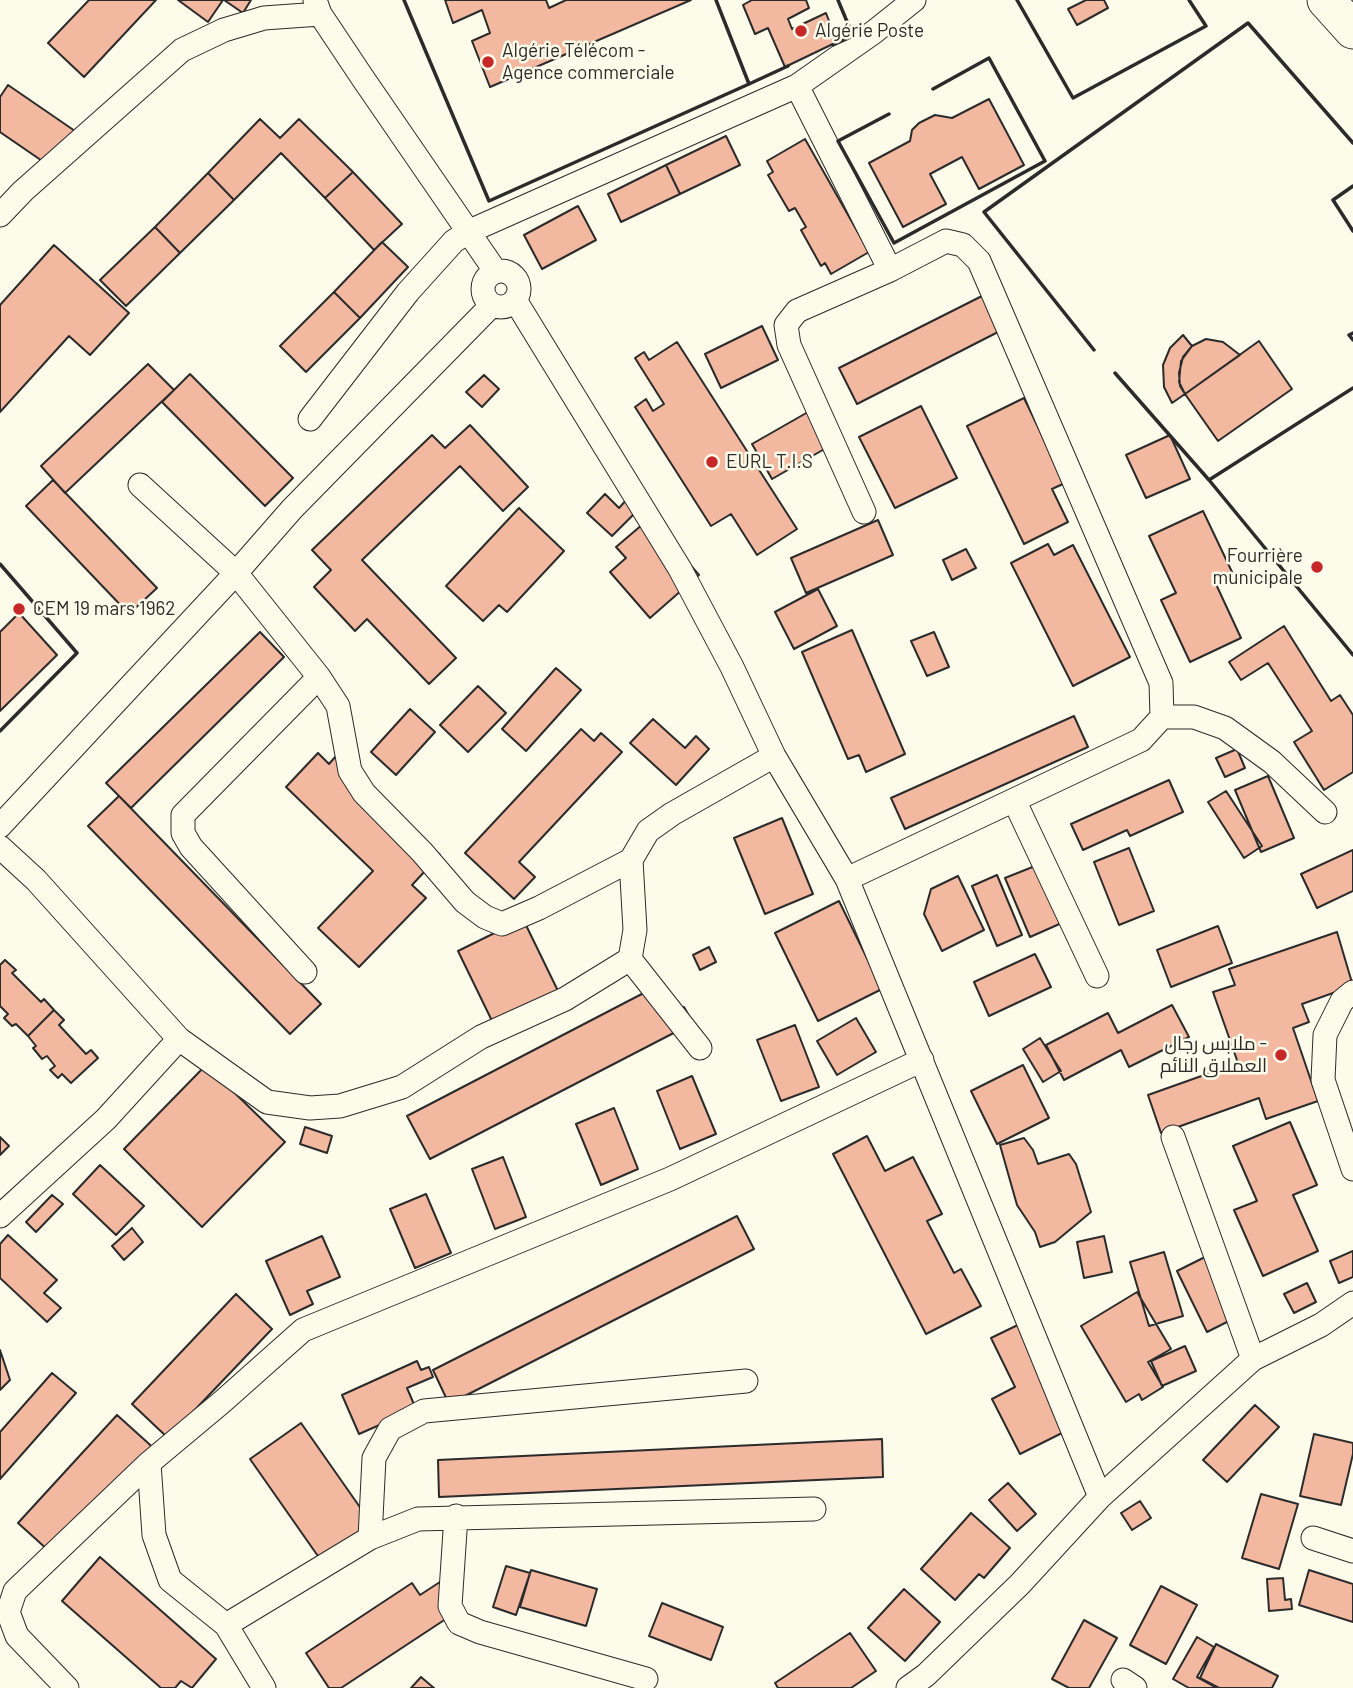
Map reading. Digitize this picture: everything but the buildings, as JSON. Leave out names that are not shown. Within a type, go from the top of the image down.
[{"type":"highway","points":[[1326,0],[1353,30]]},
{"type":"street","points":[[310,419],[408,292],[454,241],[470,231],[797,86],[914,0]]},
{"type":"street","points":[[0,215],[23,191],[182,50],[224,30],[264,18],[318,7],[362,77],[496,271]]},
{"type":"street","points":[[797,86],[890,270]]},
{"type":"street","points":[[847,879],[1141,740],[1163,716],[1161,683],[979,261],[963,245],[947,242],[797,311],[786,325],[789,345],[864,512]]},
{"type":"street","points":[[496,271],[507,272],[516,279],[519,290],[516,300],[502,307],[492,305],[484,296],[486,278],[496,271]]},
{"type":"street","points":[[516,300],[681,569],[733,667],[774,757],[847,879],[1100,1497]]},
{"type":"street","points":[[0,826],[236,573],[292,509],[492,305]]},
{"type":"street","points":[[140,485],[236,573],[319,677],[338,706],[350,771],[364,793],[422,852],[465,902],[502,924],[519,918],[631,860],[649,831],[672,814],[774,757]]},
{"type":"street","points":[[305,972],[191,847],[183,834],[183,815],[319,677]]},
{"type":"street","points":[[1163,716],[1194,718],[1225,728],[1272,762],[1325,812]]},
{"type":"street","points":[[1014,800],[1097,976]]},
{"type":"street","points":[[0,848],[36,880],[179,1040],[267,1102],[310,1108],[340,1106],[402,1087],[481,1037],[565,999],[630,959]]},
{"type":"street","points":[[631,860],[635,930],[630,959],[700,1048]]},
{"type":"street","points":[[1353,992],[1342,1001],[1325,1035],[1322,1080],[1353,1169]]},
{"type":"street","points":[[0,1216],[106,1119],[179,1040]]},
{"type":"street","points":[[67,1688],[18,1636],[8,1612],[15,1591],[149,1463],[303,1329],[670,1179],[922,1060]]},
{"type":"street","points":[[1173,1137],[1253,1359]]},
{"type":"street","points":[[908,1688],[926,1675],[1020,1584],[1100,1497],[1253,1359],[1321,1325],[1353,1303]]},
{"type":"street","points":[[370,1538],[374,1458],[390,1429],[424,1411],[746,1381]]},
{"type":"street","points":[[149,1463],[153,1535],[170,1580],[226,1625],[264,1688]]},
{"type":"street","points":[[226,1625],[370,1538],[418,1519],[814,1509]]},
{"type":"street","points":[[456,1516],[450,1606],[459,1623],[480,1632],[646,1679]]},
{"type":"street","points":[[1313,1538],[1353,1550]]},
{"type":"wall","points":[[404,0],[489,201],[749,84],[716,0]]},
{"type":"wall","points":[[833,45],[853,36],[838,0]]},
{"type":"wall","points":[[1017,0],[1073,98],[1206,26],[1189,0]]},
{"type":"wall","points":[[1094,350],[984,212],[1248,23],[1353,143]]},
{"type":"wall","points":[[889,114],[838,141],[894,243],[1045,161],[989,58],[933,89]]},
{"type":"wall","points":[[748,81],[749,84],[788,66]]},
{"type":"wall","points":[[1353,186],[1333,200],[1353,231]]},
{"type":"wall","points":[[1353,333],[1349,335],[1353,340]]},
{"type":"wall","points":[[1115,373],[1209,480]]},
{"type":"wall","points":[[1353,388],[1209,480],[1353,655]]},
{"type":"wall","points":[[0,564],[77,653],[0,731]]},
{"type":"place","name":"Algérie Poste","points":[[801,31]]},
{"type":"place","name":"Algérie Télécom - Agence commerciale","points":[[488,62]]},
{"type":"place","name":"EURL T.I.S","points":[[712,462]]},
{"type":"place","name":"Fourrière municipale","points":[[1317,567]]},
{"type":"place","name":"CEM 19 mars 1962","points":[[19,609]]},
{"type":"place","name":"ملابس رجال - العملاق النائم","points":[[1281,1055]]}]
